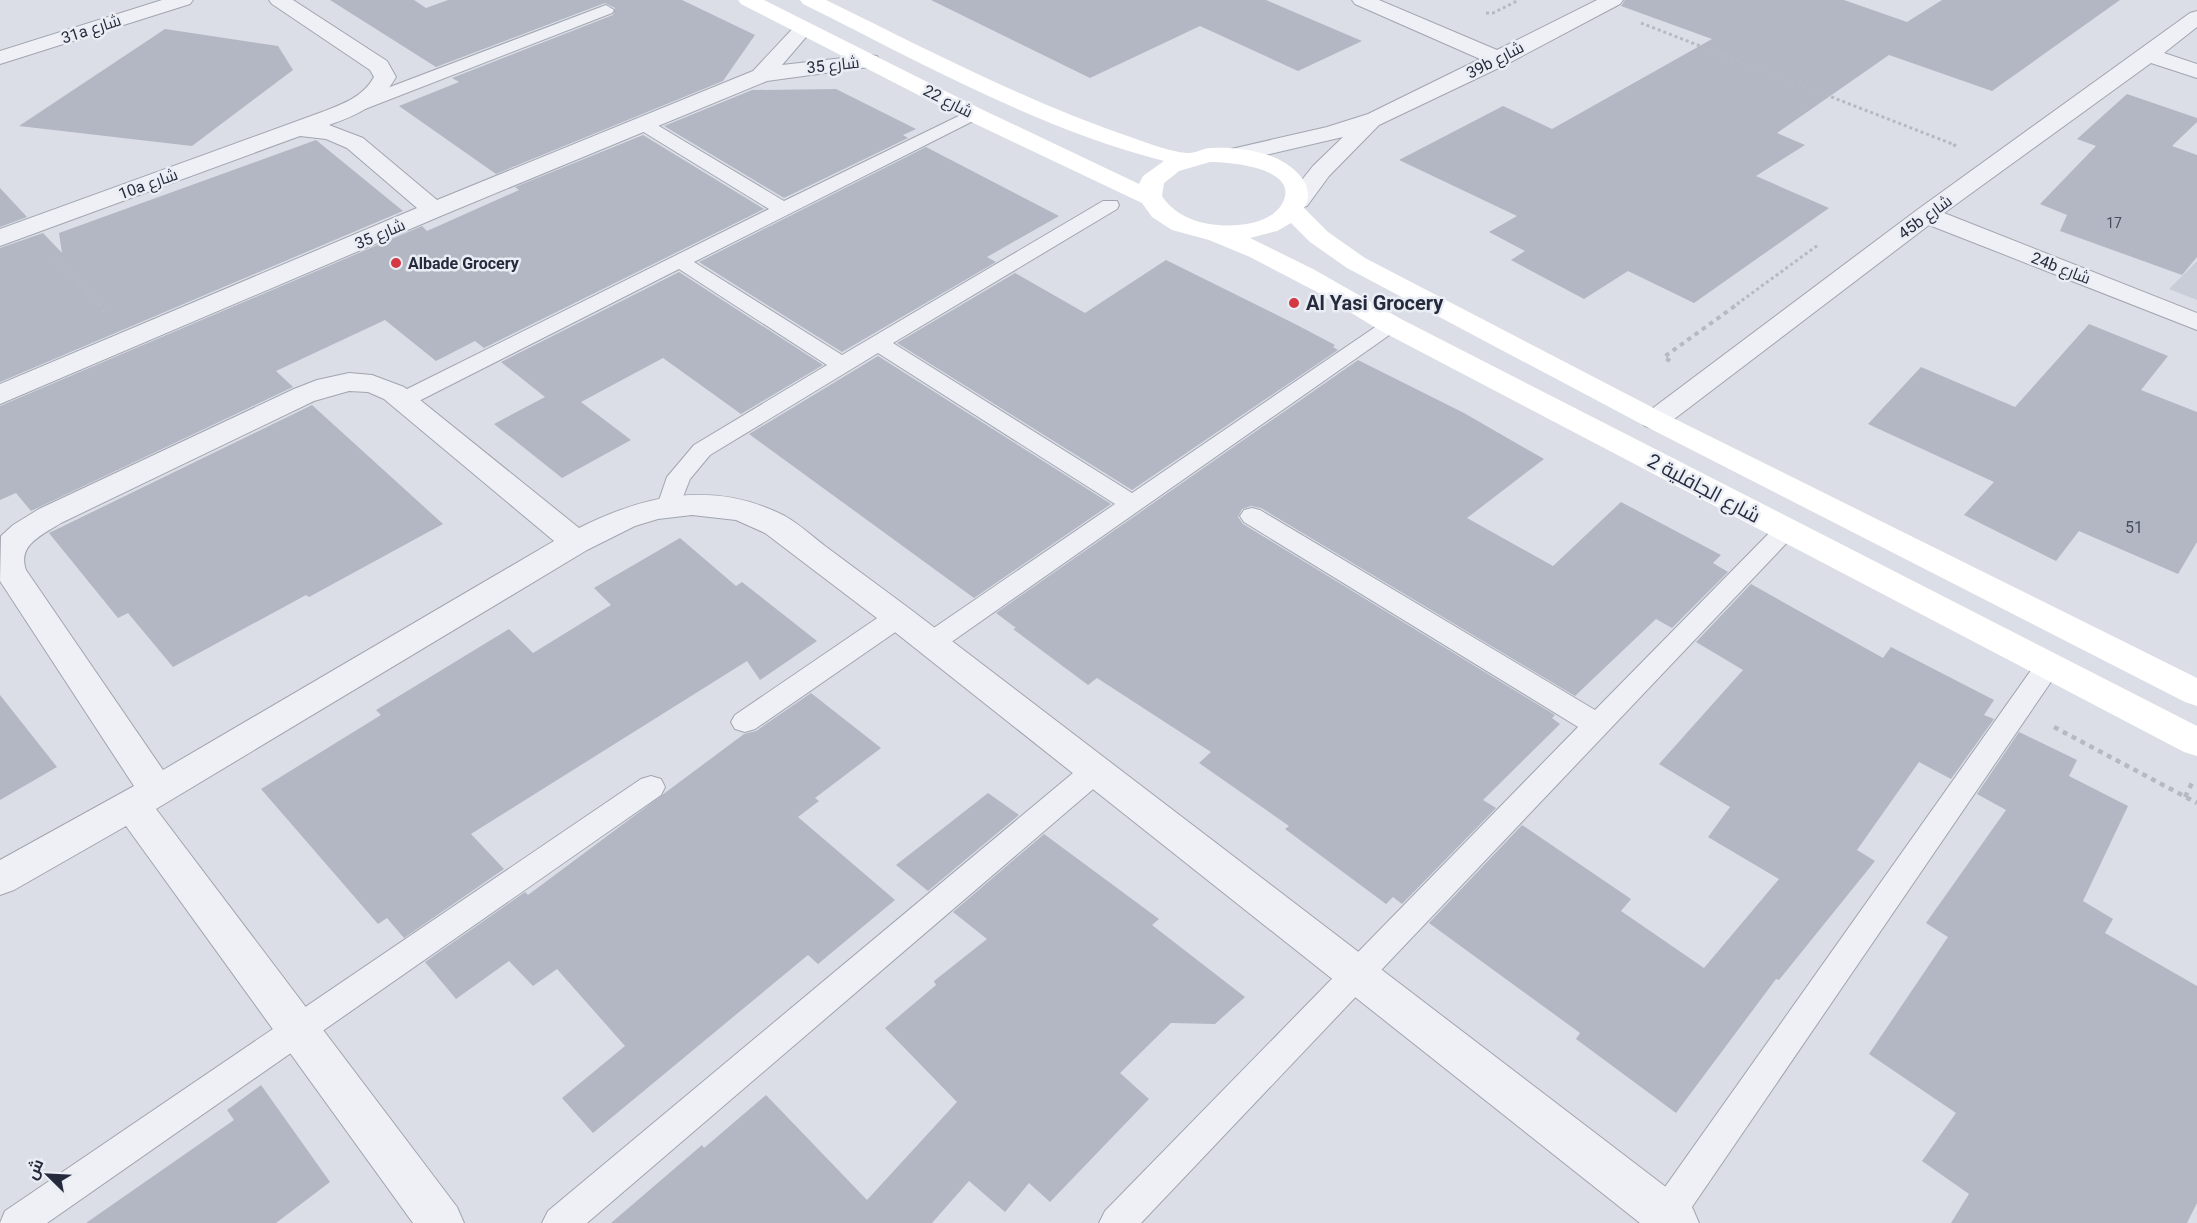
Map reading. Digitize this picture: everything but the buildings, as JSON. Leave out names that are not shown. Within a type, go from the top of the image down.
[{"type":"street","name":"31a شارع","points":[[0,58],[183,0]]},
{"type":"street","name":"10a شارع","points":[[0,238],[359,105],[378,91],[385,77],[379,66],[279,0]]},
{"type":"street","name":"شارع 22","points":[[748,0],[973,114],[1150,198]]},
{"type":"street","name":"شارع 22","points":[[810,0],[1035,110],[1120,142],[1184,159]]},
{"type":"street","points":[[1362,0],[1499,59]]},
{"type":"street","name":"39b شارع","points":[[1235,155],[1333,133],[1377,119],[1613,0]]},
{"type":"street","name":"45b شارع","points":[[1655,420],[1926,215],[2197,17]]},
{"type":"street","name":"شارع 35","points":[[761,76],[803,29]]},
{"type":"street","points":[[2148,55],[2197,71]]},
{"type":"street","name":"شارع 35","points":[[0,395],[434,210],[761,76],[806,67],[869,61]]},
{"type":"street","name":"39b شارع","points":[[1295,205],[1321,171],[1377,119]]},
{"type":"street","name":"10a شارع","points":[[296,129],[321,130],[341,135],[355,143],[434,210]]},
{"type":"street","name":"شارع الجافلية 2","points":[[1184,159],[1209,155],[1235,155],[1269,164],[1292,180],[1297,190],[1295,205],[1319,237],[1356,263],[1655,420],[2197,693]]},
{"type":"street","points":[[1184,159],[1168,166],[1156,175],[1149,186],[1150,198],[1156,210],[1170,220],[1190,228],[1239,233],[1262,229],[1280,221],[1295,205]]},
{"type":"street","name":"24b شارع","points":[[1926,215],[2197,322]]},
{"type":"street","name":"شارع الجافلية 2","points":[[1212,232],[1298,269],[1391,325],[2197,742]]},
{"type":"street","points":[[441,1223],[297,1030],[145,799],[11,572],[7,559],[13,543],[29,528],[50,516],[324,387],[345,382],[365,381],[382,385],[403,400],[576,542]]},
{"type":"street","points":[[0,879],[145,799],[576,542],[638,513],[669,506],[699,504],[727,507],[754,513],[776,525],[898,617],[1356,973],[1667,1220]]},
{"type":"lane","points":[[359,105],[606,10]]},
{"type":"lane","points":[[403,400],[973,114]]},
{"type":"lane","points":[[643,124],[783,209]]},
{"type":"lane","points":[[669,506],[679,477],[702,450],[1110,205]]},
{"type":"lane","points":[[680,261],[842,365]]},
{"type":"lane","points":[[931,643],[1391,325]]},
{"type":"lane","points":[[879,344],[1132,504]]},
{"type":"lane","points":[[1252,516],[1598,725]]},
{"type":"lane","points":[[1117,1223],[1356,973],[1786,531]]},
{"type":"lane","points":[[744,722],[898,617]]},
{"type":"lane","points":[[1667,1220],[2048,666]]},
{"type":"lane","points":[[560,1223],[1095,771]]},
{"type":"lane","points":[[17,1223],[651,787]]},
{"type":"path","points":[[1418,24],[1449,11],[1467,14],[1493,13],[1519,0]]},
{"type":"path","points":[[1635,20],[1955,145],[1945,152]]},
{"type":"path","points":[[28,228],[131,339]]},
{"type":"path","points":[[1706,381],[1664,357],[1819,244]]},
{"type":"path","points":[[2019,709],[2197,803]]},
{"type":"path","points":[[2185,797],[2197,775]]},
{"type":"shaded area","points":[[2197,261],[2197,300],[2169,289]]},
{"type":"place","name":"Albade Grocery","points":[[396,263]]},
{"type":"place","name":"Al Yasi Grocery","points":[[1294,303]]}]
